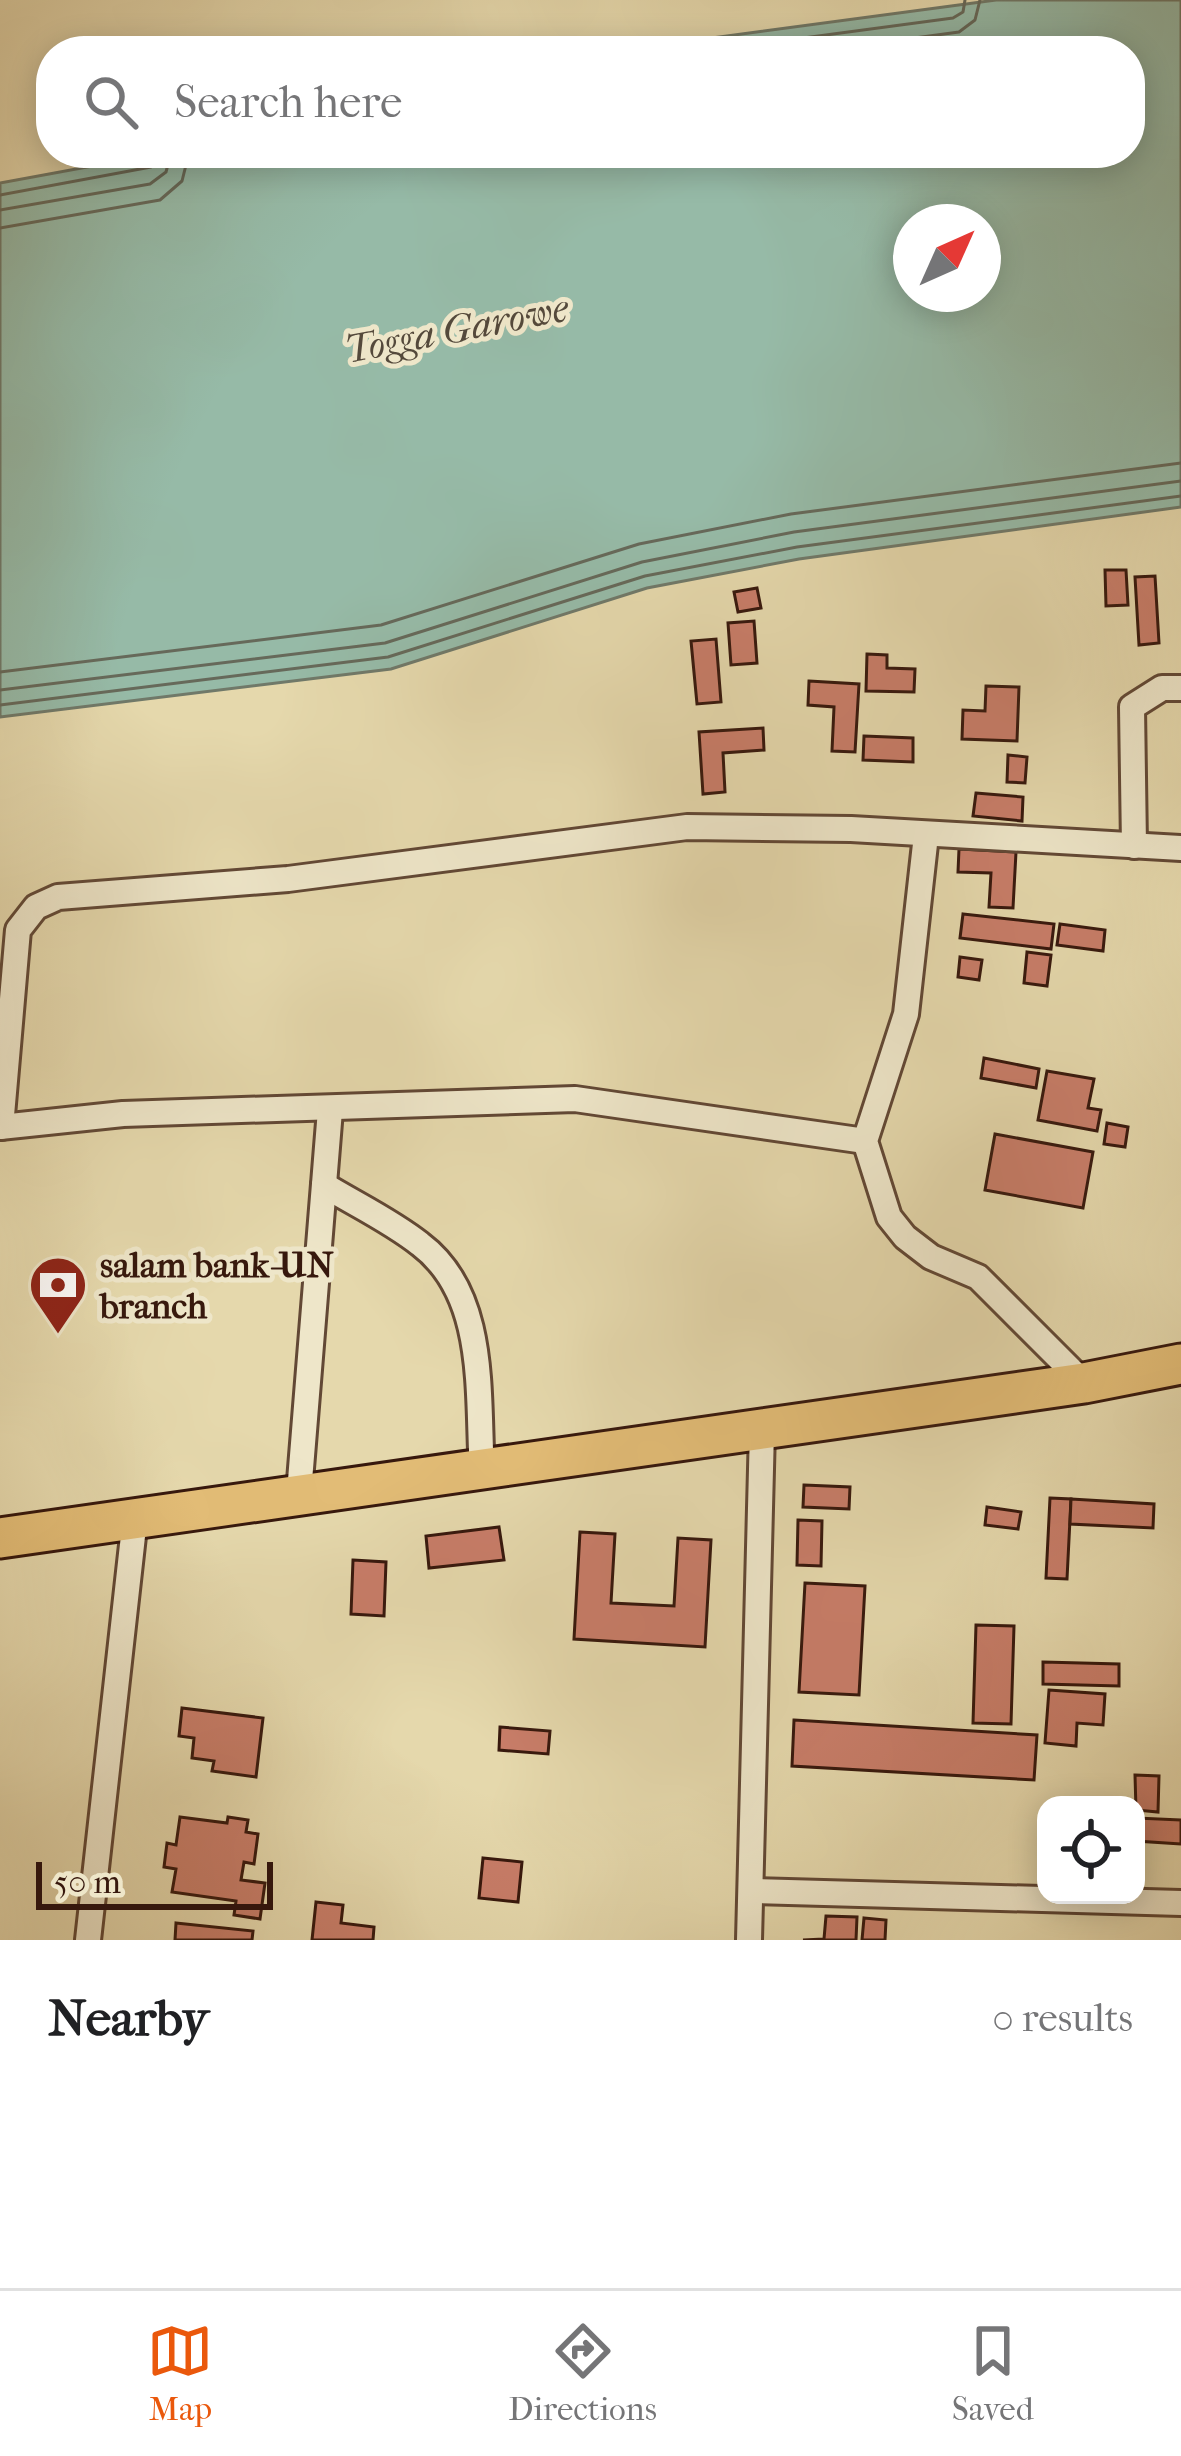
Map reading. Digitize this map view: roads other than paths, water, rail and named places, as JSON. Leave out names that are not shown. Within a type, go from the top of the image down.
[{"type":"main road","points":[[0,1538],[1084,1383],[1181,1364]]},
{"type":"street","points":[[1134,846],[1132,706],[1162,688],[1181,688]]},
{"type":"street","points":[[865,1141],[574,1099],[123,1114],[1,1127],[18,930],[36,907],[58,897],[288,879],[688,827],[1181,848]]},
{"type":"street","points":[[926,835],[906,1014],[865,1141],[889,1216],[905,1237],[931,1257],[978,1277],[1084,1383]]},
{"type":"street","points":[[299,1493],[330,1110]]},
{"type":"street","points":[[324,1185],[422,1245],[452,1279],[472,1324],[482,1471]]},
{"type":"street","points":[[749,1940],[754,1891],[762,1430]]},
{"type":"street","points":[[88,1940],[135,1518]]},
{"type":"street","points":[[754,1891],[1181,1904]]},
{"type":"water","name":"Togga Garowe","points":[[996,0],[1181,0],[1181,507],[799,559],[647,588],[391,669],[0,717],[0,183],[82,168],[1145,168],[1145,36],[727,36]]},
{"type":"place","name":"salam bank-UN branch","points":[[58,1336]]}]
